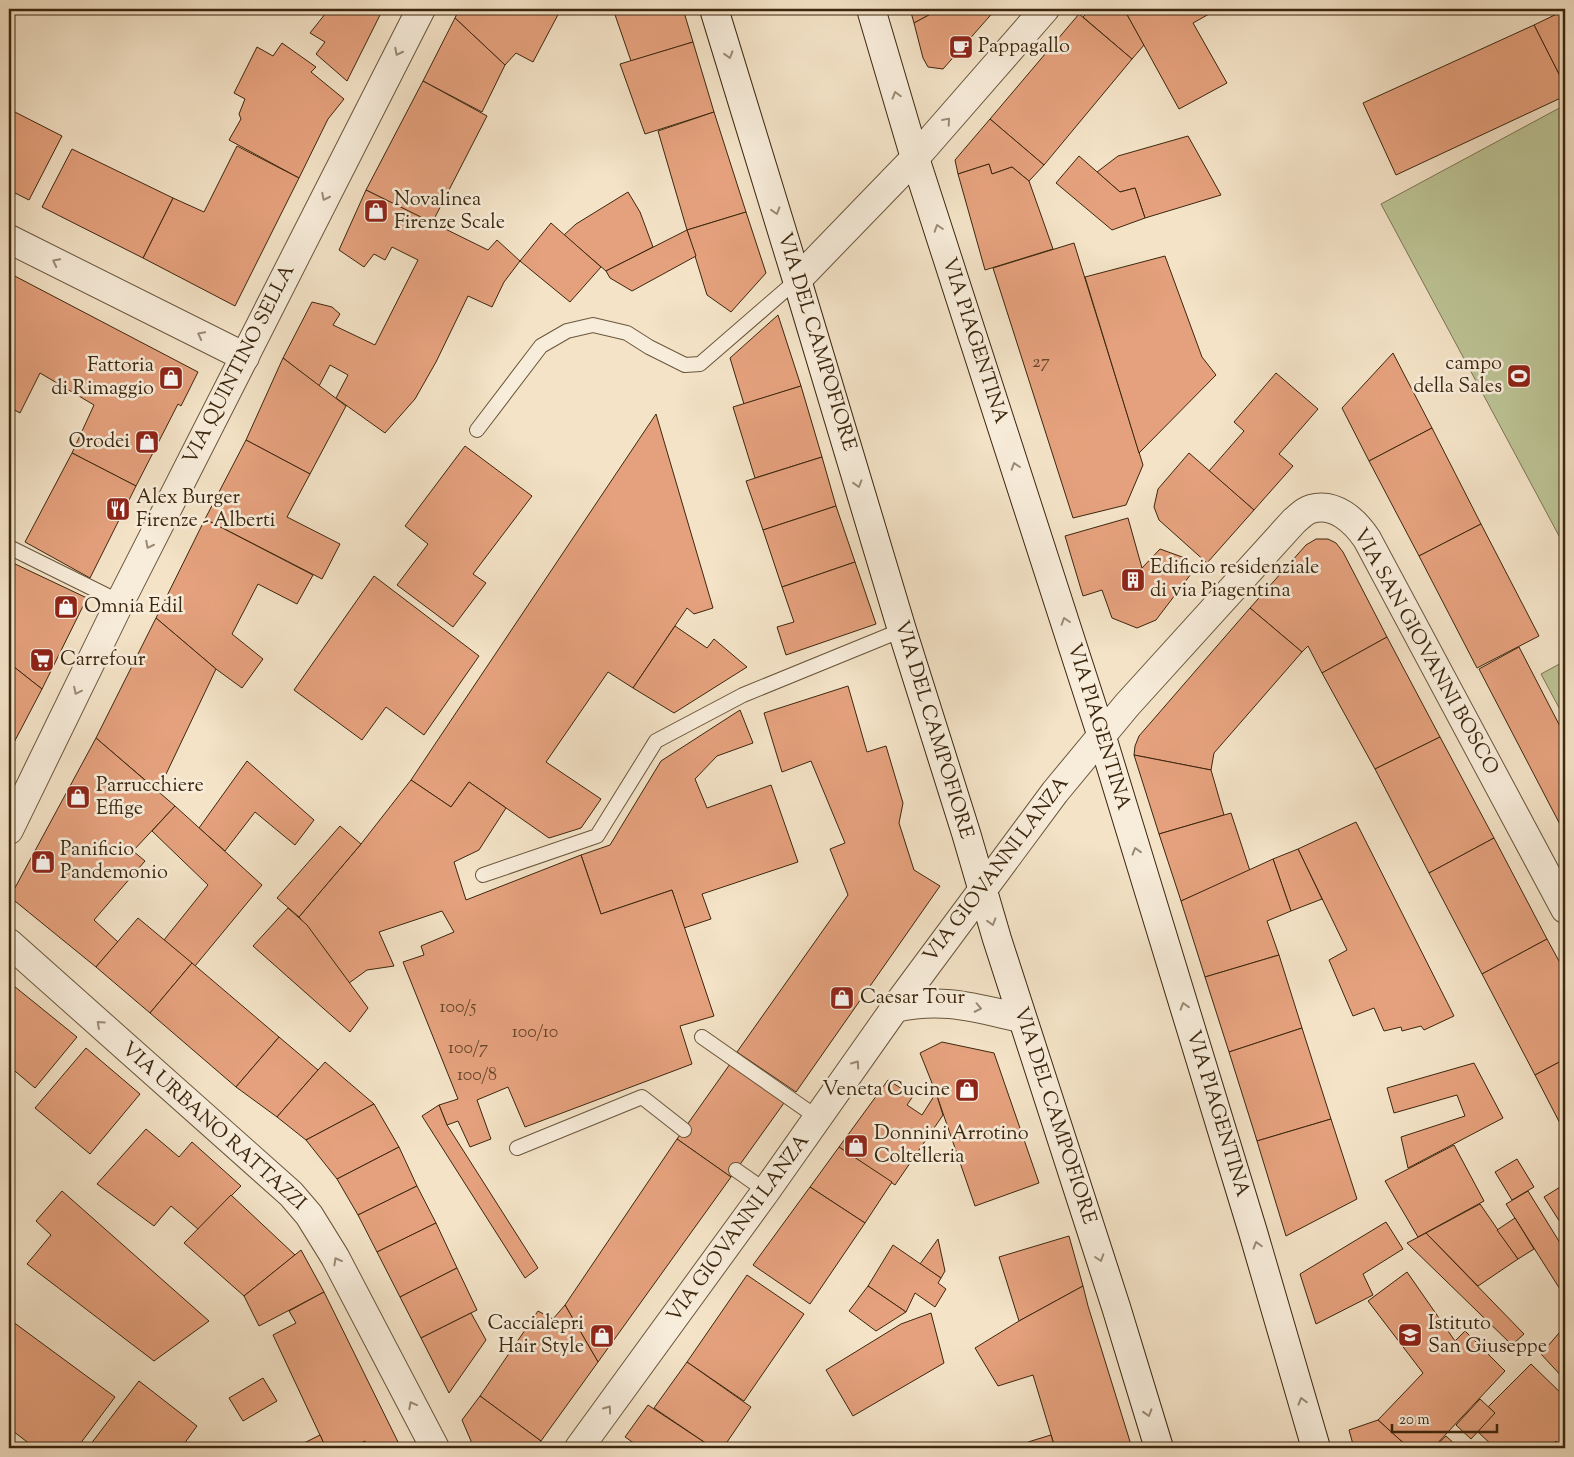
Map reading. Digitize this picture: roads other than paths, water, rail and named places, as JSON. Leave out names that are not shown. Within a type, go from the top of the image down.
[{"type":"street","name":"VIA QUINTINO SELLA","points":[[9,830],[120,602],[420,9]]},
{"type":"street","name":"VIA DEL CAMPOFIORE","points":[[714,9],[1021,1018],[1116,1307],[1159,1448]]},
{"type":"street","name":"VIA PIAGENTINA","points":[[871,9],[915,158],[1101,734],[1253,1232],[1316,1448]]},
{"type":"street","points":[[798,280],[915,158],[1045,9]]},
{"type":"street","points":[[9,239],[244,357]]},
{"type":"street","name":"VIA SAN GIOVANNI BOSCO","points":[[1101,734],[1294,520],[1312,509],[1320,508],[1343,514],[1358,527],[1367,539],[1565,909]]},
{"type":"street","name":"VIA GIOVANNI LANZA","points":[[580,1448],[766,1192],[895,1008],[1055,792],[1101,734]]},
{"type":"street","name":"VIA URBANO RATTAZZI","points":[[9,943],[291,1194],[309,1215],[335,1257],[435,1448]]},
{"type":"street","points":[[895,1008],[924,1002],[945,1002],[1021,1018]]},
{"type":"lane","points":[[477,430],[541,346],[567,331],[593,325],[627,333],[685,365],[700,364],[798,280]]},
{"type":"lane","points":[[9,547],[120,602]]},
{"type":"lane","points":[[483,875],[597,836],[656,741],[742,695],[902,630]]},
{"type":"lane","points":[[702,1037],[818,1118]]},
{"type":"lane","points":[[517,1148],[642,1097],[684,1130]]},
{"type":"lane","points":[[736,1170],[766,1192]]},
{"type":"place","name":"Pappagallo","points":[[961,47]]},
{"type":"place","name":"Novalinea Firenze Scale","points":[[376,211]]},
{"type":"place","name":"campo della Sales","points":[[1519,376]]},
{"type":"place","name":"Fattoria di Rimaggio","points":[[171,378]]},
{"type":"place","name":"Orodei","points":[[147,442]]},
{"type":"place","name":"Alex Burger Firenze - Alberti","points":[[118,509]]},
{"type":"place","name":"Edificio residenziale di via Piagentina","points":[[1133,580]]},
{"type":"place","name":"Omnia Edil","points":[[66,607]]},
{"type":"place","name":"Carrefour","points":[[42,660]]},
{"type":"place","name":"Parrucchiere Effige","points":[[78,797]]},
{"type":"place","name":"Panificio Pandemonio","points":[[43,862]]},
{"type":"place","name":"Caesar Tour","points":[[842,998]]},
{"type":"place","name":"Veneta Cucine","points":[[967,1090]]},
{"type":"place","name":"Donnini Arrotino Coltelleria","points":[[856,1146]]},
{"type":"place","name":"Istituto San Giuseppe","points":[[1410,1335]]},
{"type":"place","name":"Caccialepri Hair Style","points":[[602,1336]]}]
